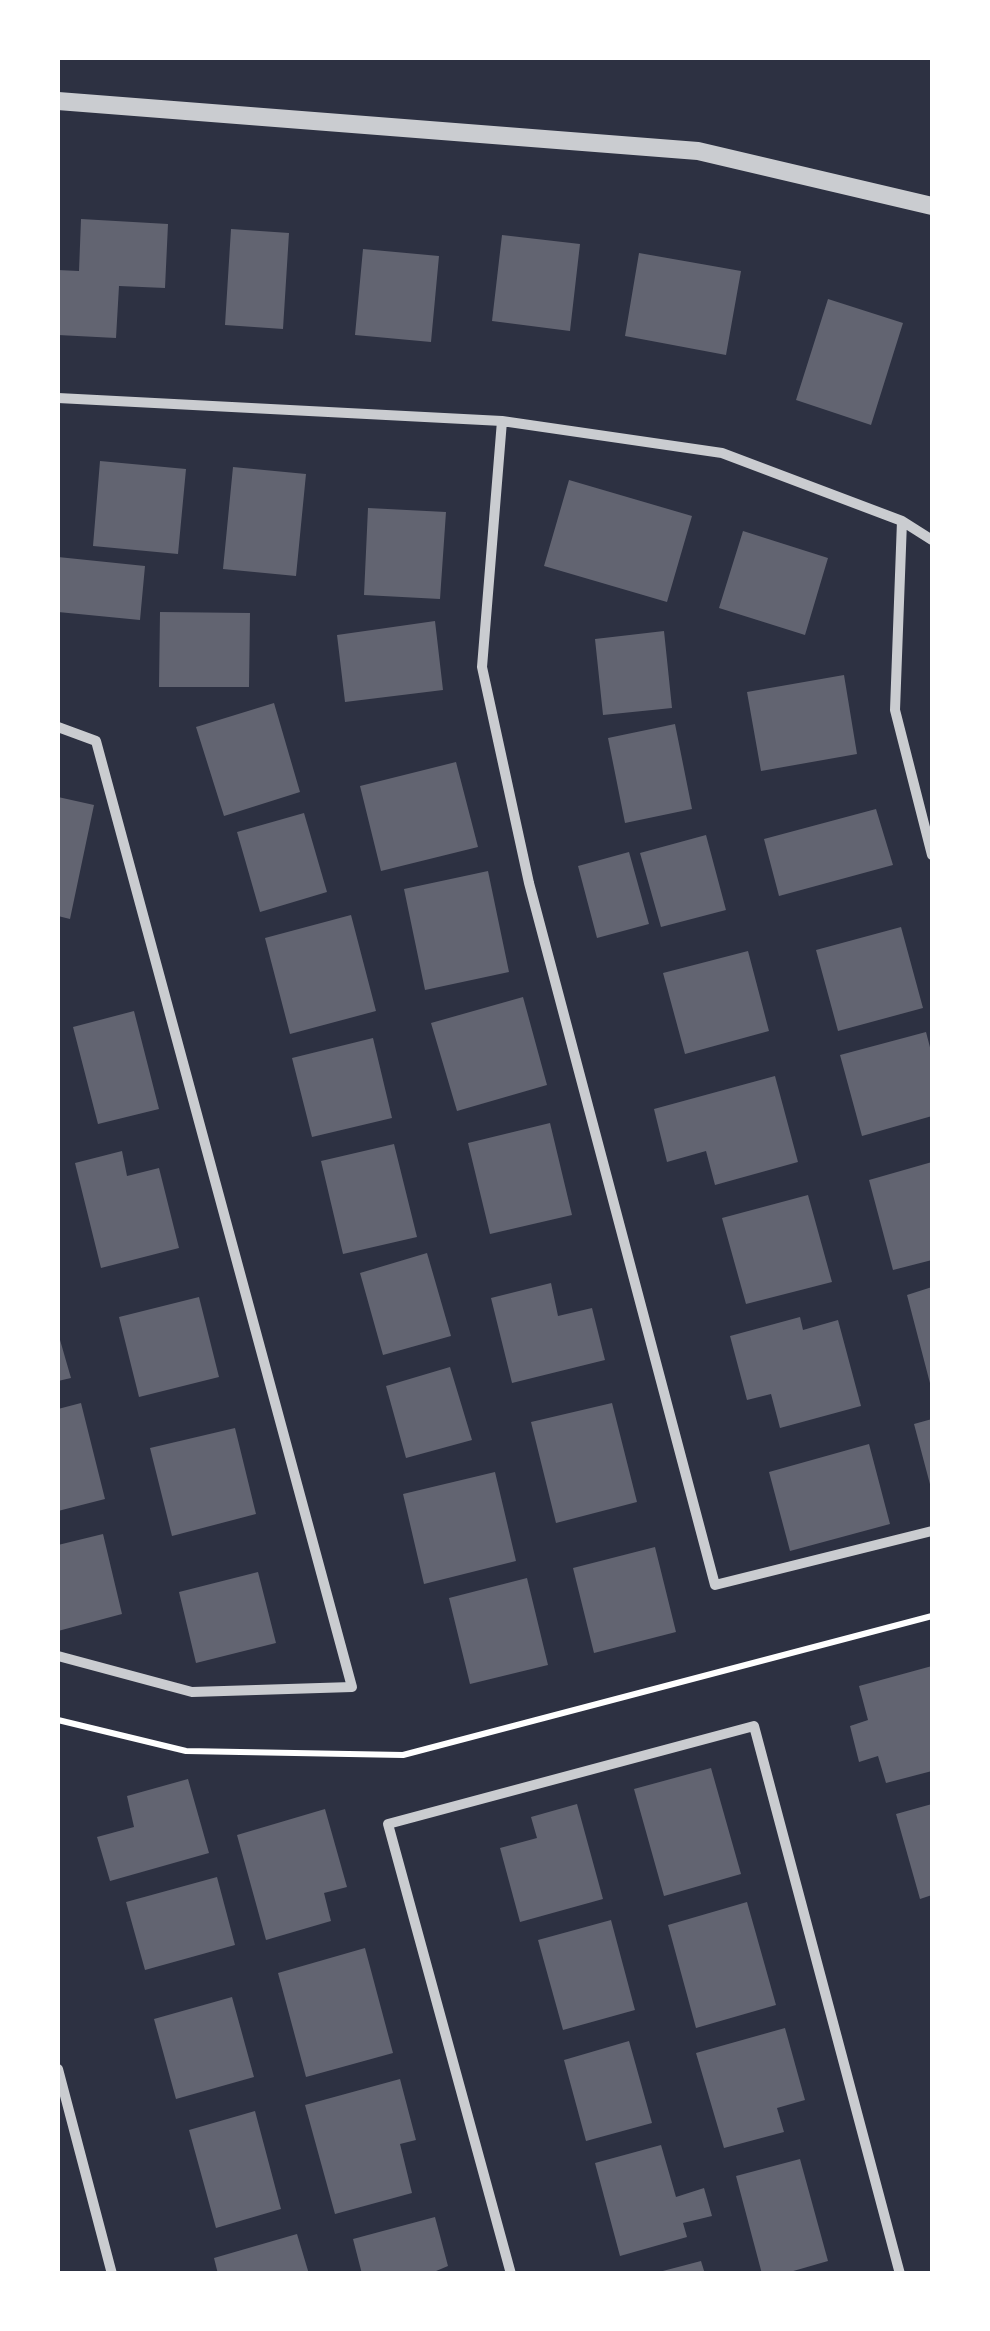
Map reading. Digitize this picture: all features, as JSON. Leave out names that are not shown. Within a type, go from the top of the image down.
[{"type":"street","points":[[58,101],[698,151],[932,206]]},
{"type":"street","points":[[58,398],[502,421],[722,453],[902,521],[932,540]]},
{"type":"street","points":[[502,421],[482,667],[529,883],[715,1585],[932,1531]]},
{"type":"street","points":[[902,521],[895,710],[932,855]]},
{"type":"street","points":[[58,726],[96,741],[352,1687],[192,1692],[58,1656]]},
{"type":"street","points":[[511,2274],[388,1824],[754,1726],[900,2274]]},
{"type":"street","points":[[58,2069],[112,2274]]},
{"type":"path","points":[[58,1720],[186,1751],[403,1755],[932,1616]]},
{"type":"building","points":[[81,219],[168,224],[165,288],[119,286],[116,338],[58,335],[58,270],[79,271]]},
{"type":"building","points":[[231,229],[289,233],[283,329],[225,325]]},
{"type":"building","points":[[502,235],[580,244],[570,331],[492,321]]},
{"type":"building","points":[[363,249],[439,256],[431,342],[355,335]]},
{"type":"building","points":[[639,253],[741,271],[726,355],[625,336]]},
{"type":"building","points":[[828,299],[903,323],[871,425],[796,400]]},
{"type":"building","points":[[100,461],[186,469],[178,554],[93,546]]},
{"type":"building","points":[[233,467],[306,474],[296,576],[223,569]]},
{"type":"building","points":[[569,480],[692,516],[667,602],[544,566]]},
{"type":"building","points":[[368,508],[446,512],[440,599],[364,595]]},
{"type":"building","points":[[743,531],[828,558],[805,635],[719,608]]},
{"type":"building","points":[[58,557],[145,566],[140,620],[58,612]]},
{"type":"building","points":[[160,612],[250,613],[249,687],[159,687]]},
{"type":"building","points":[[435,621],[443,690],[345,702],[337,635]]},
{"type":"building","points":[[664,631],[672,708],[603,715],[595,639]]},
{"type":"building","points":[[844,675],[857,754],[761,771],[747,692]]},
{"type":"building","points":[[274,703],[300,792],[224,816],[196,727]]},
{"type":"building","points":[[675,724],[692,809],[625,823],[608,738]]},
{"type":"building","points":[[456,762],[478,847],[381,871],[360,786]]},
{"type":"building","points":[[58,797],[94,805],[70,919],[58,916]]},
{"type":"building","points":[[876,809],[893,865],[779,896],[764,839]]},
{"type":"building","points":[[304,813],[327,892],[260,912],[237,832]]},
{"type":"building","points":[[706,835],[726,910],[661,927],[640,853]]},
{"type":"building","points":[[629,852],[649,924],[597,938],[578,866]]},
{"type":"building","points":[[488,871],[509,972],[425,990],[404,889]]},
{"type":"building","points":[[351,915],[376,1011],[290,1034],[265,938]]},
{"type":"building","points":[[901,927],[923,1008],[838,1031],[816,950]]},
{"type":"building","points":[[748,951],[769,1031],[685,1054],[663,973]]},
{"type":"building","points":[[523,997],[547,1085],[457,1111],[431,1023]]},
{"type":"building","points":[[134,1011],[159,1109],[98,1124],[73,1027]]},
{"type":"building","points":[[926,1032],[932,1055],[932,1116],[862,1136],[840,1055]]},
{"type":"building","points":[[373,1038],[392,1118],[312,1137],[292,1058]]},
{"type":"building","points":[[775,1076],[798,1162],[715,1185],[706,1151],[667,1162],[654,1109]]},
{"type":"building","points":[[550,1123],[572,1215],[490,1234],[468,1143]]},
{"type":"building","points":[[394,1144],[417,1237],[343,1254],[321,1161]]},
{"type":"building","points":[[122,1151],[127,1176],[159,1168],[179,1248],[101,1268],[75,1163]]},
{"type":"building","points":[[932,1162],[932,1260],[893,1270],[869,1180]]},
{"type":"building","points":[[808,1195],[832,1282],[746,1304],[722,1218]]},
{"type":"building","points":[[427,1253],[451,1336],[383,1355],[360,1273]]},
{"type":"building","points":[[551,1283],[558,1316],[592,1308],[605,1360],[512,1383],[491,1298]]},
{"type":"building","points":[[932,1287],[932,1387],[931,1387],[907,1295]]},
{"type":"building","points":[[199,1297],[219,1377],[139,1397],[119,1317]]},
{"type":"building","points":[[800,1317],[803,1330],[838,1320],[861,1406],[780,1428],[771,1394],[747,1400],[730,1336]]},
{"type":"building","points":[[58,1333],[71,1378],[58,1381]]},
{"type":"building","points":[[450,1367],[472,1440],[406,1458],[386,1386]]},
{"type":"building","points":[[81,1403],[105,1499],[58,1511],[58,1409]]},
{"type":"building","points":[[612,1403],[637,1502],[556,1523],[531,1422]]},
{"type":"building","points":[[932,1419],[932,1488],[931,1488],[914,1424]]},
{"type":"building","points":[[235,1428],[256,1514],[172,1536],[150,1448]]},
{"type":"building","points":[[869,1444],[890,1524],[790,1551],[769,1472]]},
{"type":"building","points":[[495,1472],[516,1561],[424,1584],[403,1494]]},
{"type":"building","points":[[103,1534],[122,1614],[58,1631],[58,1545]]},
{"type":"building","points":[[655,1547],[676,1632],[594,1653],[573,1568]]},
{"type":"building","points":[[258,1572],[276,1643],[196,1663],[179,1592]]},
{"type":"building","points":[[527,1578],[548,1665],[470,1684],[449,1598]]},
{"type":"building","points":[[932,1666],[932,1771],[886,1783],[878,1756],[859,1762],[850,1726],[868,1720],[859,1686]]},
{"type":"building","points":[[711,1768],[741,1874],[664,1896],[634,1789]]},
{"type":"building","points":[[188,1779],[209,1853],[110,1881],[97,1837],[134,1827],[127,1796]]},
{"type":"building","points":[[577,1804],[603,1899],[520,1922],[500,1848],[537,1838],[531,1817]]},
{"type":"building","points":[[932,1804],[932,1895],[920,1899],[896,1814]]},
{"type":"building","points":[[325,1809],[347,1887],[324,1893],[331,1921],[266,1940],[237,1835]]},
{"type":"building","points":[[217,1877],[235,1945],[145,1970],[126,1902]]},
{"type":"building","points":[[747,1902],[776,2005],[696,2028],[668,1925]]},
{"type":"building","points":[[611,1920],[635,2010],[563,2030],[538,1940]]},
{"type":"building","points":[[365,1948],[393,2053],[306,2077],[278,1973]]},
{"type":"building","points":[[232,1997],[254,2077],[176,2099],[154,2019]]},
{"type":"building","points":[[785,2028],[805,2100],[777,2108],[784,2132],[724,2148],[696,2053]]},
{"type":"building","points":[[629,2041],[652,2123],[586,2141],[564,2060]]},
{"type":"building","points":[[400,2079],[416,2140],[400,2144],[412,2193],[335,2214],[305,2105]]},
{"type":"building","points":[[255,2111],[281,2209],[216,2228],[189,2130]]},
{"type":"building","points":[[661,2145],[676,2197],[704,2188],[712,2216],[683,2223],[687,2237],[620,2256],[595,2163]]},
{"type":"building","points":[[800,2159],[828,2261],[783,2274],[762,2274],[736,2176]]},
{"type":"building","points":[[435,2217],[448,2266],[429,2274],[362,2274],[353,2239]]},
{"type":"building","points":[[297,2234],[309,2274],[218,2274],[214,2258]]},
{"type":"building","points":[[701,2261],[705,2274],[659,2272]]}]
